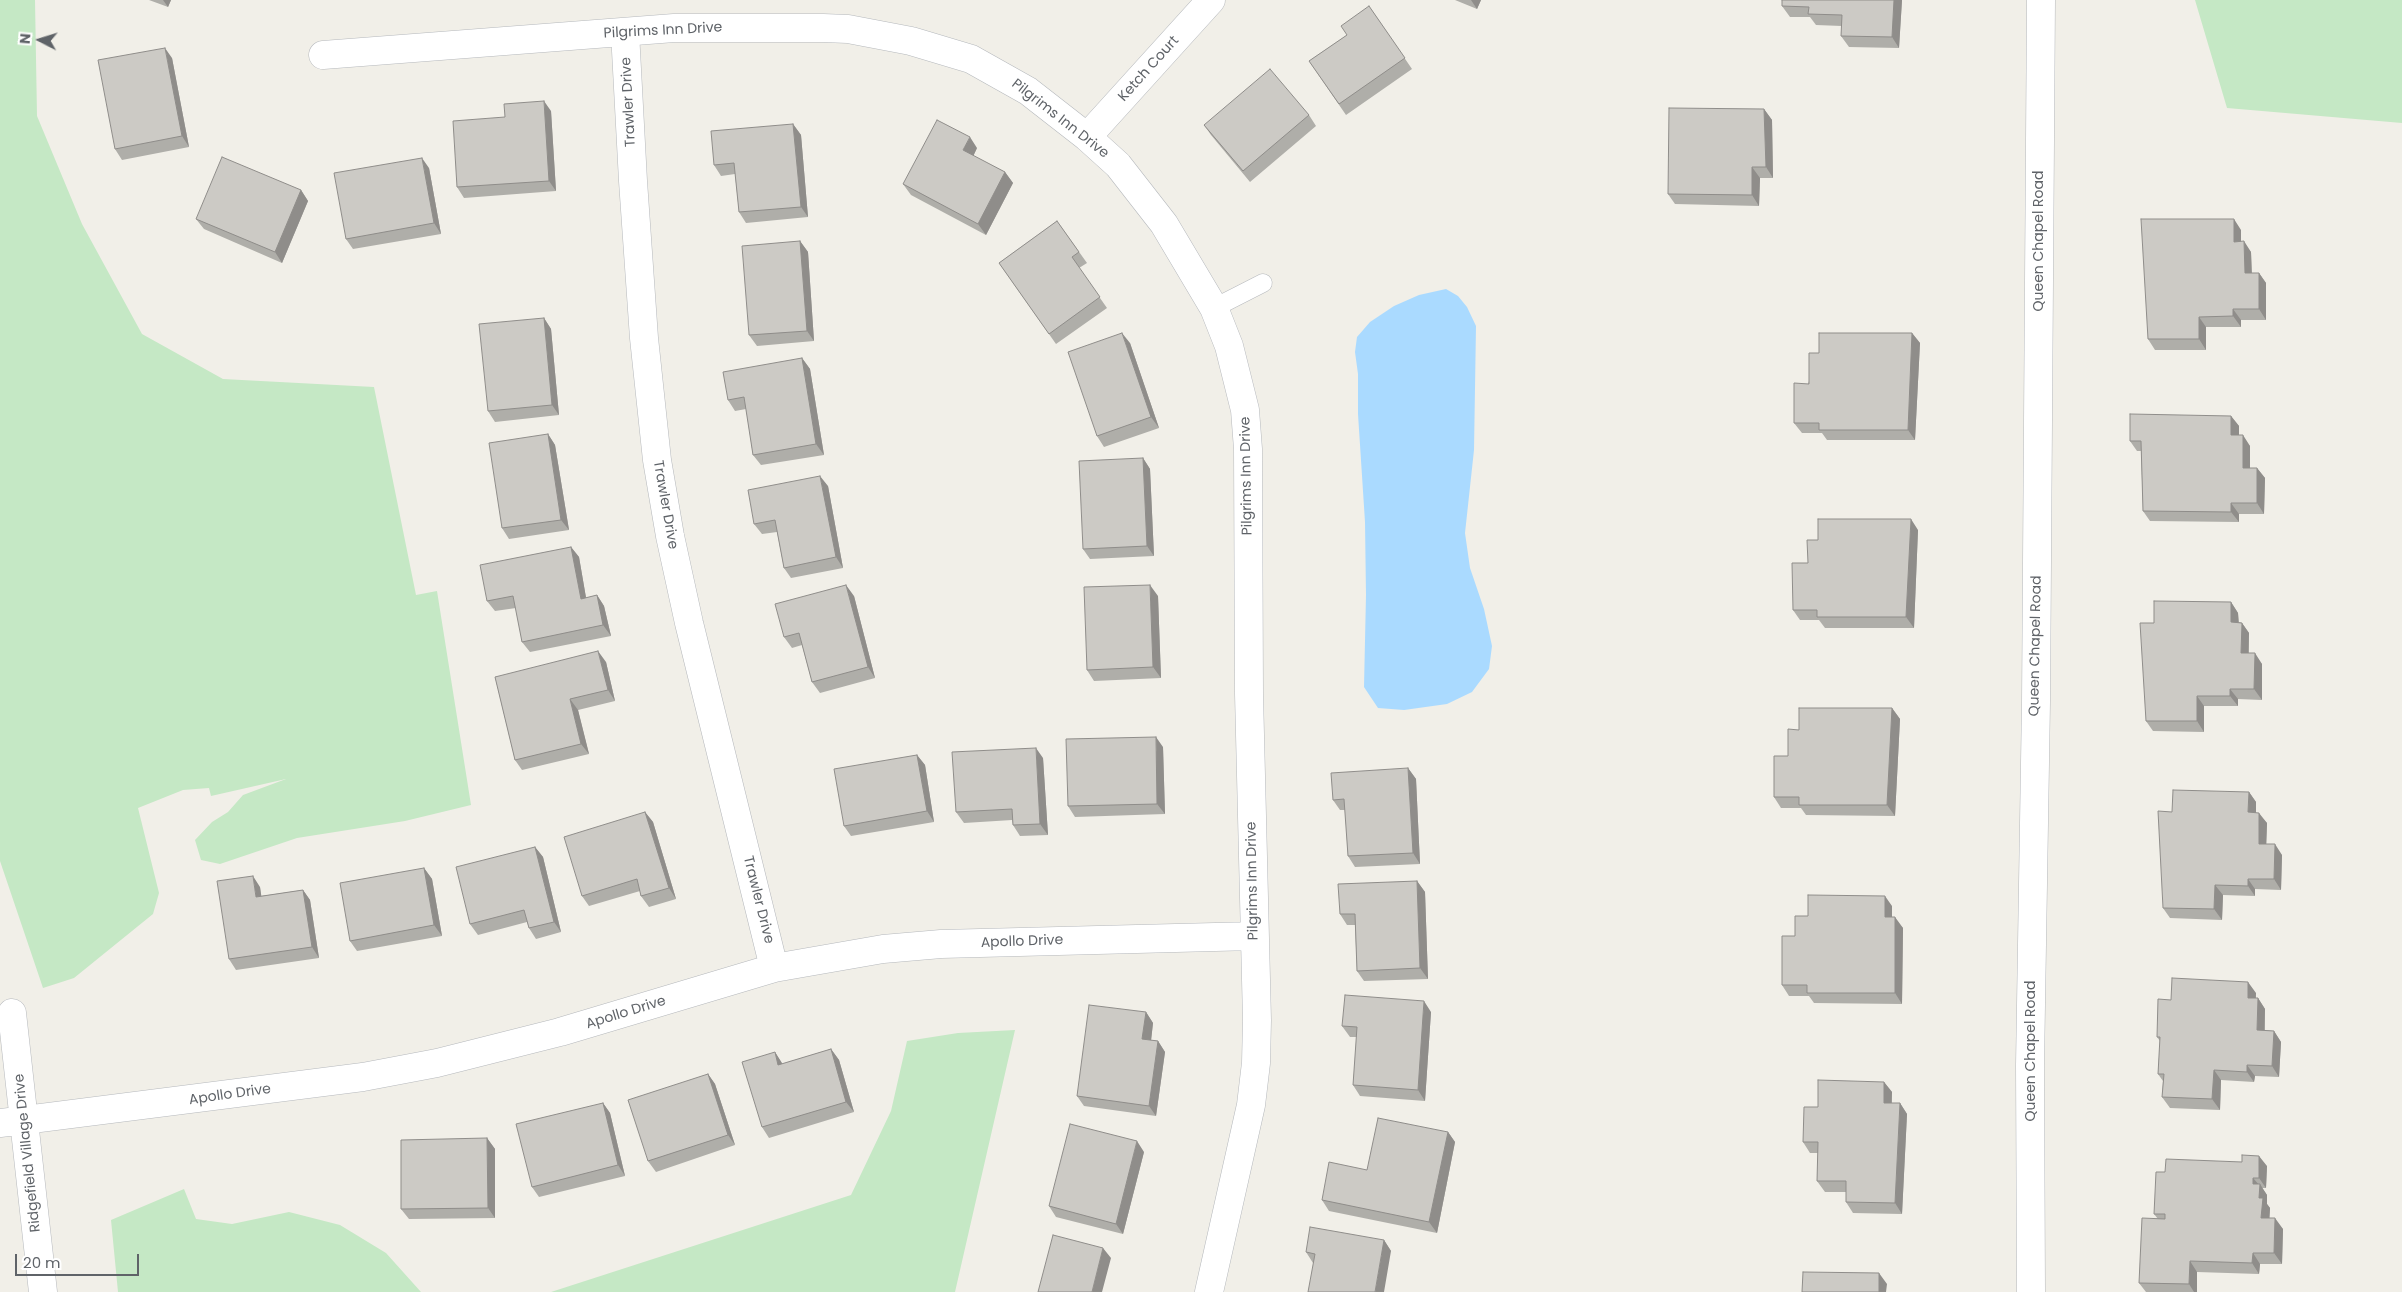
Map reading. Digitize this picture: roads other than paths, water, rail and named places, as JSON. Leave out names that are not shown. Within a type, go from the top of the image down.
[{"type":"street","name":"Ketch Court","points":[[1087,137],[1211,0]]},
{"type":"street","name":"Queen Chapel Road","points":[[2031,1292],[2030,1065],[2036,682],[2040,0]]},
{"type":"street","name":"Pilgrims Inn Drive","points":[[323,55],[674,28],[848,29],[911,41],[971,59],[1028,91],[1087,137],[1118,165],[1164,224],[1214,308],[1238,377],[1245,410],[1248,449],[1254,936],[1257,1020],[1251,1105],[1209,1292]]},
{"type":"street","name":"Trawler Drive","points":[[625,32],[633,191],[644,338],[657,460],[670,536],[689,623],[774,968]]},
{"type":"street","name":"Apollo Drive","points":[[12,1122],[353,1078],[437,1063],[560,1032],[774,968],[883,949],[941,944],[1254,936]]},
{"type":"street","name":"Ridgefield Village Drive","points":[[12,1013],[12,1122],[43,1292]]},
{"type":"lane","points":[[1214,308],[1263,283]]},
{"type":"water","points":[[1446,289],[1458,296],[1467,307],[1476,326],[1474,450],[1465,533],[1470,568],[1484,609],[1492,646],[1489,669],[1472,692],[1447,704],[1404,710],[1378,708],[1364,687],[1365,522],[1358,414],[1358,374],[1355,352],[1357,337],[1370,322],[1394,306],[1419,295]]}]
